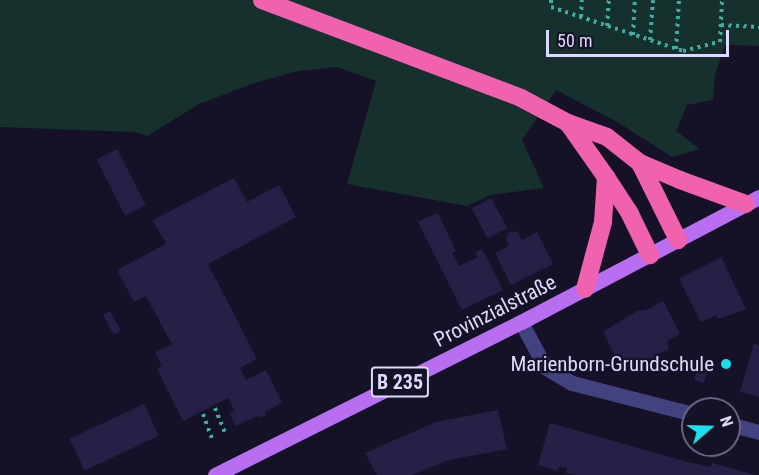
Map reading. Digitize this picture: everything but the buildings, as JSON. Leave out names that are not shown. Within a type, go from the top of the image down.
[{"type":"highway","points":[[262,0],[521,98],[568,123],[607,137],[640,163],[680,180],[752,201]]},
{"type":"highway","points":[[568,123],[629,212],[650,255]]},
{"type":"highway","points":[[640,163],[678,240]]},
{"type":"highway","points":[[585,289],[603,222],[606,177]]},
{"type":"main road","name":"Provinzialstraße","points":[[215,475],[521,322],[752,201]]},
{"type":"street","points":[[521,322],[545,367],[572,383],[681,411]]},
{"type":"street","points":[[741,427],[759,432]]},
{"type":"path","points":[[551,0],[551,7],[683,51],[720,42],[722,0]]},
{"type":"path","points":[[581,17],[582,0]]},
{"type":"path","points":[[607,26],[609,0]]},
{"type":"path","points":[[633,35],[635,0]]},
{"type":"path","points":[[650,40],[652,0]]},
{"type":"path","points":[[676,49],[679,0]]},
{"type":"path","points":[[721,25],[759,27]]},
{"type":"path","points":[[215,408],[226,435]]},
{"type":"path","points":[[203,414],[213,441]]},
{"type":"green space","points":[[0,0],[759,0],[759,46],[725,45],[715,75],[713,100],[687,105],[676,131],[700,149],[672,157],[619,123],[556,90],[522,140],[544,188],[491,195],[467,206],[347,184],[376,81],[337,67],[298,71],[254,83],[199,104],[147,136],[135,132],[0,127]]},
{"type":"place","name":"Marienborn-Grundschule","points":[[726,364]]}]
